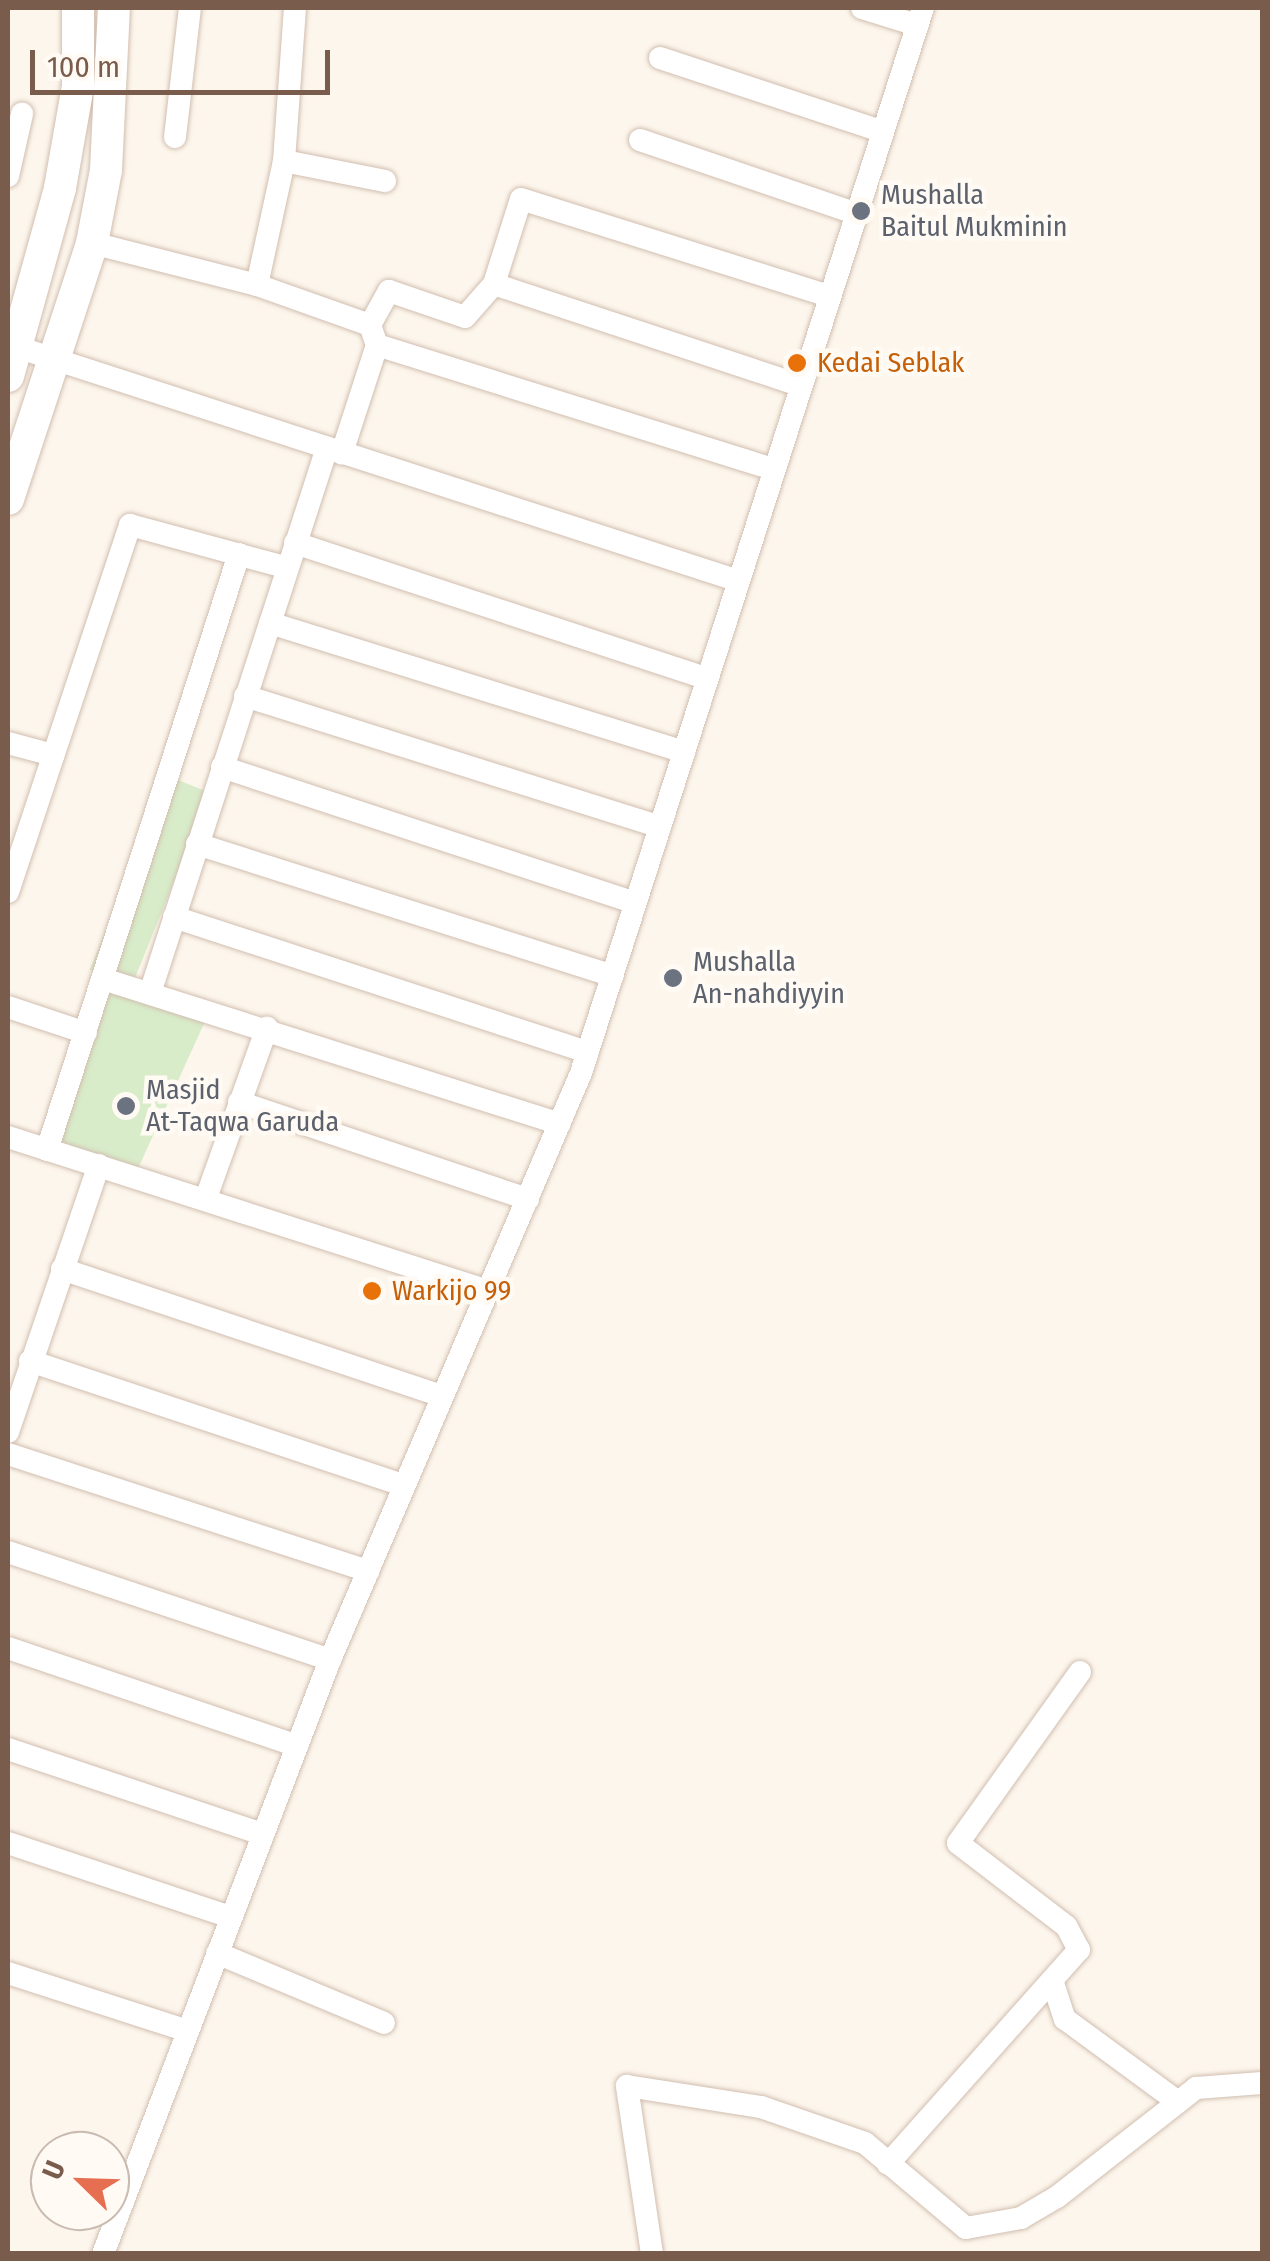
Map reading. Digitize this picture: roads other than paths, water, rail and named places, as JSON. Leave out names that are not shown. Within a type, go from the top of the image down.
[{"type":"street","points":[[78,8],[78,86],[63,171],[12,361],[52,362],[736,580]]},
{"type":"street","points":[[8,500],[92,243],[106,170],[114,8]]},
{"type":"street","points":[[175,137],[190,8]]},
{"type":"street","points":[[257,285],[284,161],[295,8]]},
{"type":"street","points":[[103,2254],[330,1660],[485,1290],[560,1124],[613,976],[736,580],[920,16],[862,8]]},
{"type":"street","points":[[660,58],[881,131]]},
{"type":"street","points":[[8,176],[22,114]]},
{"type":"street","points":[[640,140],[855,213]]},
{"type":"street","points":[[284,161],[384,181]]},
{"type":"street","points":[[150,993],[285,567],[334,450],[389,291],[466,317],[494,284],[521,199],[828,296]]},
{"type":"street","points":[[92,243],[257,285],[374,335],[772,469]]},
{"type":"street","points":[[494,284],[800,385]]},
{"type":"street","points":[[8,892],[130,524],[285,567]]},
{"type":"street","points":[[295,543],[705,678]]},
{"type":"street","points":[[47,1150],[239,554]]},
{"type":"street","points":[[270,623],[684,752]]},
{"type":"street","points":[[245,696],[660,826]]},
{"type":"street","points":[[8,743],[53,755]]},
{"type":"street","points":[[222,767],[636,903]]},
{"type":"street","points":[[197,844],[613,976]]},
{"type":"street","points":[[174,917],[587,1052]]},
{"type":"street","points":[[103,979],[560,1124]]},
{"type":"street","points":[[8,1007],[86,1033]]},
{"type":"street","points":[[206,1198],[267,1028]]},
{"type":"street","points":[[239,1102],[528,1198]]},
{"type":"street","points":[[8,1137],[485,1290]]},
{"type":"street","points":[[8,1432],[15,1384],[30,1362],[98,1165]]},
{"type":"street","points":[[62,1269],[442,1396]]},
{"type":"street","points":[[30,1362],[402,1485]]},
{"type":"street","points":[[8,1454],[368,1571]]},
{"type":"street","points":[[8,1552],[330,1660]]},
{"type":"street","points":[[8,1648],[297,1746]]},
{"type":"street","points":[[888,2164],[1079,1950],[1076,1935],[958,1843],[1080,1672]]},
{"type":"street","points":[[8,1749],[262,1834]]},
{"type":"street","points":[[8,1843],[230,1917]]},
{"type":"street","points":[[216,1954],[384,2023]]},
{"type":"street","points":[[8,1972],[188,2032]]},
{"type":"street","points":[[1053,1983],[1065,2019],[1178,2102]]},
{"type":"street","points":[[652,2254],[627,2086],[762,2107],[865,2142],[953,2223],[993,2224],[1058,2197],[1196,2088],[1262,2083]]},
{"type":"place","name":"Mushalla Baitul Mukminin","points":[[861,211]]},
{"type":"place","name":"Kedai Seblak","points":[[797,363]]},
{"type":"place","name":"Mushalla An-nahdiyyin","points":[[673,978]]},
{"type":"place","name":"Masjid At-Taqwa Garuda","points":[[126,1106]]},
{"type":"place","name":"Warkijo 99","points":[[372,1291]]}]
